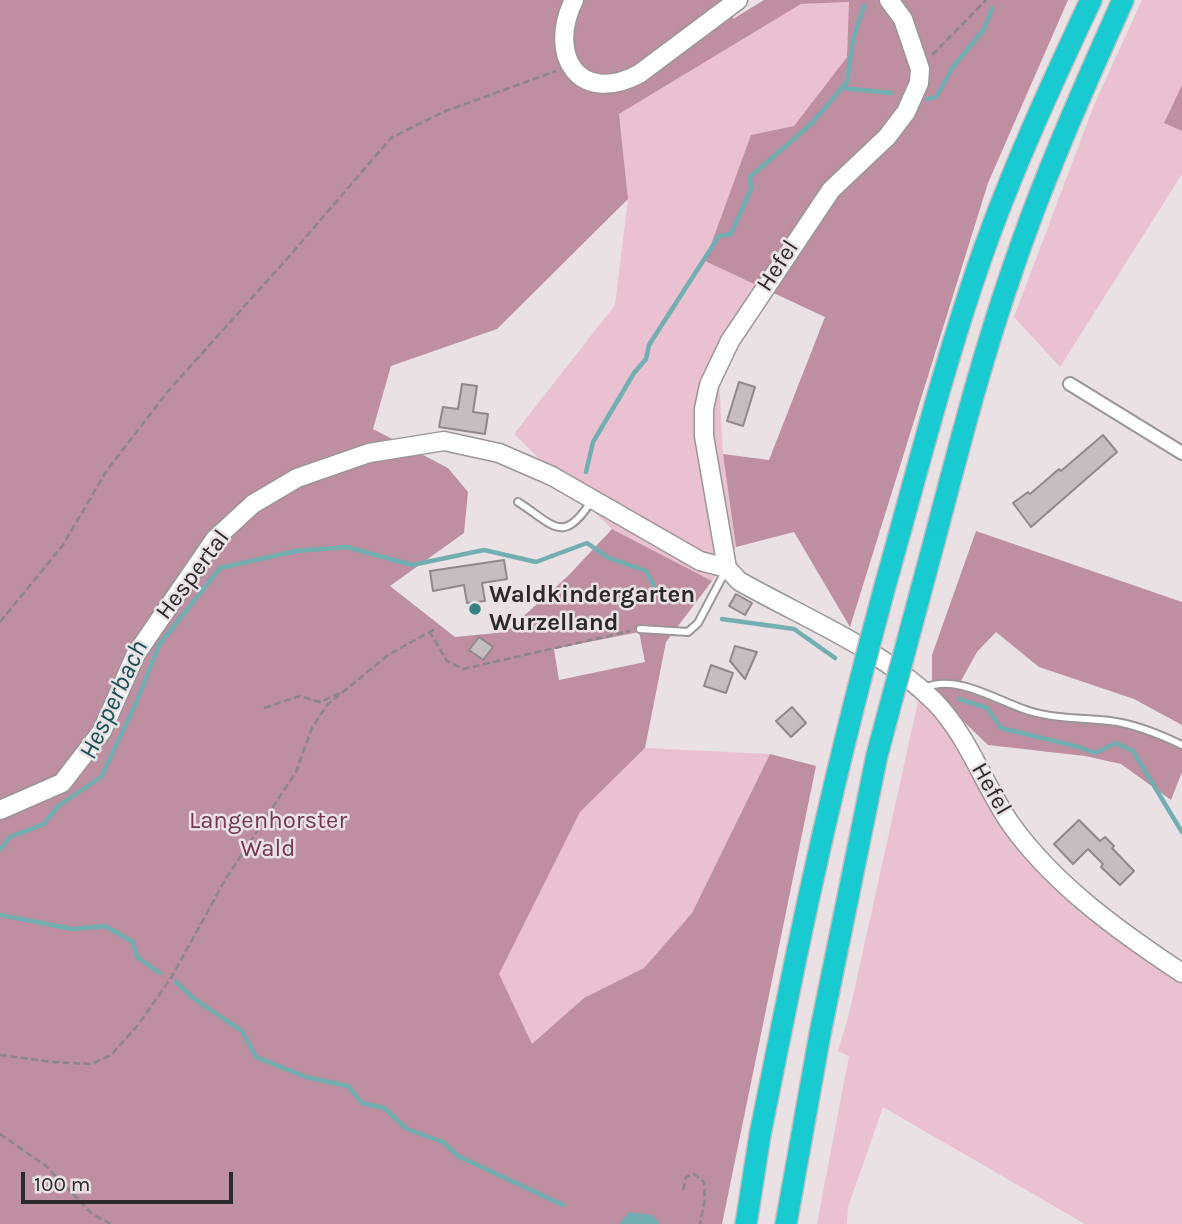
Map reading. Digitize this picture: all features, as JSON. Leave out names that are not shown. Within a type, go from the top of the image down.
[{"type":"highway","points":[[746,1224],[760,1135],[809,892],[869,641],[948,361],[981,259],[1011,180],[1091,0]]},
{"type":"highway","points":[[786,1224],[820,1034],[877,755],[974,396],[1012,270],[1123,0]]},
{"type":"main road","points":[[574,0],[563,40],[566,55],[576,72],[585,79],[605,85],[624,82],[639,75],[736,0]]},
{"type":"main road","points":[[889,0],[903,19],[920,69]]},
{"type":"main road","name":"Hefel","points":[[920,69],[919,83],[897,125],[831,190],[730,341],[713,374],[705,397],[703,423],[727,568],[739,581],[855,645],[922,690],[962,737],[1008,820],[1049,868],[1084,901],[1146,950],[1182,974]]},
{"type":"main road","name":"Hespertal","points":[[0,810],[62,783],[102,731],[136,654],[215,539],[253,504],[297,478],[369,453],[444,441],[499,453],[552,476],[700,561],[727,568]]},
{"type":"street","points":[[1070,384],[1182,453]]},
{"type":"lane","points":[[518,502],[551,525],[562,528],[570,527],[593,499]]},
{"type":"lane","points":[[640,629],[688,632],[698,623],[727,568]]},
{"type":"lane","points":[[922,690],[933,684],[953,684],[999,698],[1028,711],[1060,718],[1112,721],[1153,732],[1182,745]]},
{"type":"path","points":[[920,69],[986,0]]},
{"type":"path","points":[[0,622],[63,545],[107,470],[169,390],[391,138],[443,112],[563,69]]},
{"type":"path","points":[[0,1055],[91,1064],[111,1055],[138,1025],[171,978],[225,880],[296,772],[312,728],[327,705],[388,655],[435,629]]},
{"type":"path","points":[[429,631],[447,661],[463,669],[640,629]]},
{"type":"path","points":[[264,708],[300,696],[320,702],[347,690]]},
{"type":"path","points":[[0,1134],[46,1166],[93,1214],[111,1224]]},
{"type":"path","points":[[683,1190],[686,1177],[694,1174],[704,1182],[705,1199],[700,1224]]},
{"type":"shaded area","points":[[1142,0],[1182,0],[1182,85],[1164,123],[1182,131],[1182,174],[1060,367],[1014,317],[1094,105]]},
{"type":"shaded area","points":[[850,2],[847,57],[794,126],[705,260],[771,292],[719,379],[723,454],[736,547],[712,581],[612,529],[514,434],[615,305],[628,199],[619,114],[801,4]]},
{"type":"shaded area","points":[[922,690],[1021,837],[1182,973],[1182,1224],[1085,1224],[883,1107],[848,1207],[847,1224],[817,1224],[849,1056],[838,1051],[849,1014]]},
{"type":"shaded area","points":[[645,748],[770,754],[692,913],[644,968],[584,998],[532,1045],[498,974],[580,812]]},
{"type":"green space","name":"Langenhorster Wald","points":[[0,0],[733,0],[733,19],[764,0],[1068,0],[988,183],[850,627],[794,532],[736,547],[723,454],[769,460],[825,317],[705,261],[751,135],[794,126],[847,57],[849,2],[801,4],[619,114],[628,199],[497,329],[391,366],[373,429],[448,468],[468,492],[464,533],[390,586],[455,637],[506,632],[568,576],[612,529],[712,581],[666,642],[645,748],[580,812],[499,974],[532,1044],[584,998],[644,968],[692,913],[770,754],[816,766],[722,1224],[0,1224]],"holes":[[[639,632],[645,662],[559,680],[554,649]]]},
{"type":"green space","points":[[1182,85],[1182,131],[1164,123]]},
{"type":"green space","points":[[976,531],[1182,602],[1182,725],[1134,699],[1039,667],[996,632],[977,652],[957,688],[1023,713],[1109,723],[1154,733],[1182,746],[1182,772],[1171,800],[1121,764],[1085,756],[988,745],[932,691],[932,655]]},
{"type":"water","points":[[629,1212],[653,1215],[660,1224],[619,1224]]},
{"type":"building","points":[[739,382],[755,387],[743,426],[727,421]]},
{"type":"building","points":[[462,384],[477,386],[473,412],[488,414],[485,434],[439,427],[443,407],[458,409]]},
{"type":"building","points":[[1103,435],[1117,452],[1031,527],[1013,503],[1028,492],[1030,494],[1059,469],[1061,471]]},
{"type":"building","points":[[504,560],[507,579],[482,583],[485,601],[467,603],[464,585],[433,591],[430,571]]},
{"type":"building","points":[[736,594],[752,603],[745,615],[729,606]]},
{"type":"building","points":[[479,637],[493,647],[483,660],[469,650]]},
{"type":"building","points":[[735,646],[757,652],[745,679],[730,661]]},
{"type":"building","points":[[711,665],[733,673],[726,693],[704,686]]},
{"type":"building","points":[[792,707],[806,723],[791,737],[776,721]]},
{"type":"building","points":[[1079,820],[1100,841],[1105,837],[1134,871],[1120,885],[1101,867],[1103,864],[1088,849],[1073,864],[1054,844]]},
{"type":"waterway","points":[[586,472],[593,442],[634,373],[646,359],[649,345],[719,236],[731,234],[751,189],[750,177],[811,124],[847,82],[853,39],[864,6]]},
{"type":"waterway","points":[[927,99],[936,97],[953,67],[984,29],[992,8]]},
{"type":"waterway","points":[[842,88],[892,93]]},
{"type":"waterway","name":"Hesperbach","points":[[0,849],[10,837],[44,824],[58,806],[101,777],[136,703],[159,645],[220,568],[296,551],[347,547],[412,565],[484,550],[536,562],[587,543],[609,558],[646,571],[655,588],[688,598]]},
{"type":"waterway","name":"Hesperbach","points":[[722,619],[794,629],[835,658]]},
{"type":"waterway","name":"Hesperbach","points":[[959,699],[987,708],[1001,728],[1095,753],[1116,743],[1133,751],[1182,832]]},
{"type":"waterway","points":[[0,915],[73,929],[105,926],[133,942],[137,957],[160,973]]},
{"type":"waterway","points":[[176,982],[193,998],[242,1031],[256,1057],[306,1077],[348,1086],[362,1103],[384,1108],[407,1129],[443,1142],[458,1156],[563,1205]]},
{"type":"place","name":"Waldkindergarten Wurzelland","points":[[475,609]]}]
